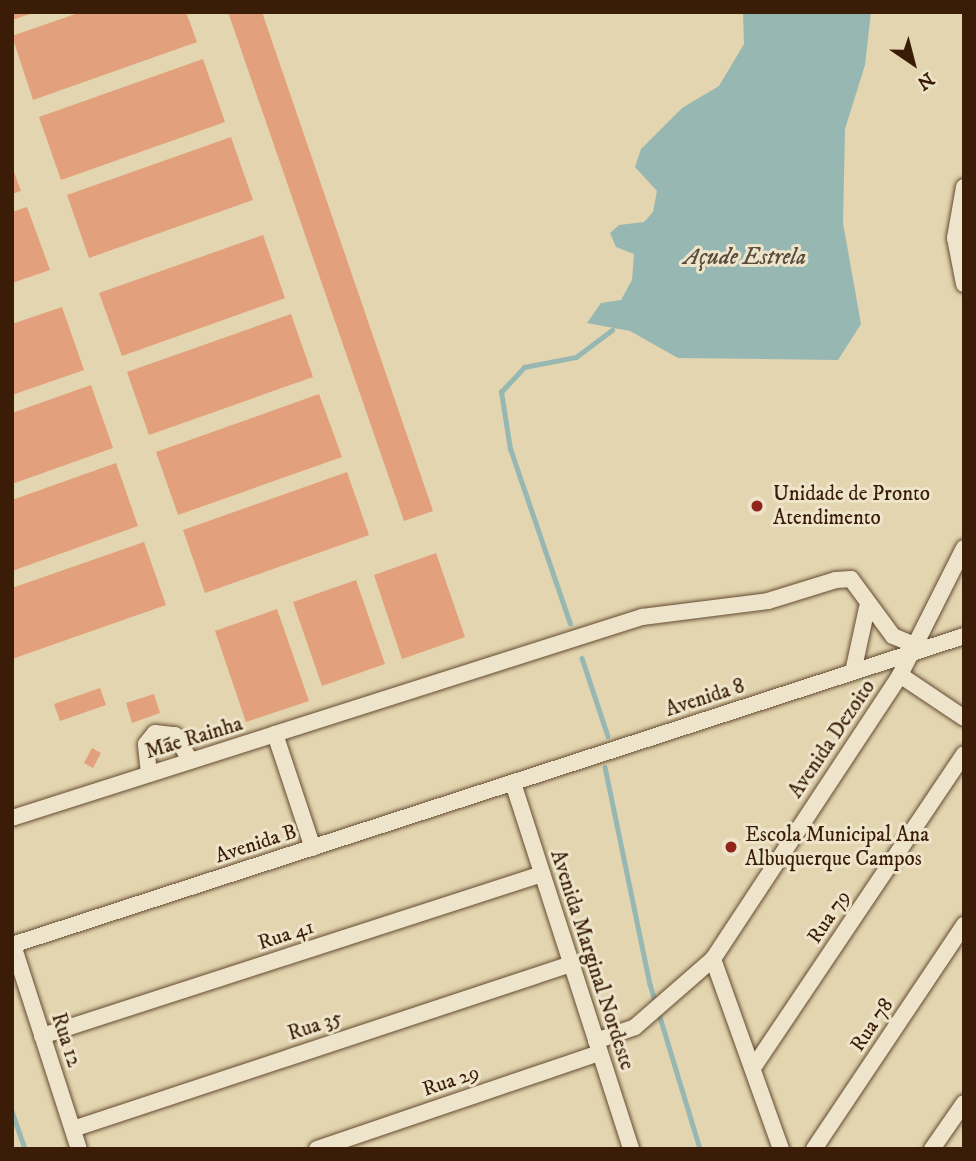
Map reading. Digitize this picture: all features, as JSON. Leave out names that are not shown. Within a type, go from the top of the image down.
[{"type":"street","points":[[963,281],[955,238],[964,187]]},
{"type":"street","name":"Avenida Dezoito","points":[[635,1027],[713,959],[900,675],[964,548]]},
{"type":"street","points":[[275,734],[652,615],[768,601],[836,580],[851,579],[867,608],[893,636],[912,650]]},
{"type":"street","points":[[853,672],[867,608]]},
{"type":"street","name":"Avenida 8","points":[[513,783],[853,672],[912,650],[964,636]]},
{"type":"street","points":[[900,675],[964,718]]},
{"type":"street","points":[[149,774],[146,744],[155,733],[174,736],[190,760]]},
{"type":"street","name":"Mãe Rainha","points":[[12,818],[275,734],[313,848]]},
{"type":"street","name":"Rua 79","points":[[753,1068],[964,754]]},
{"type":"street","name":"Avenida B","points":[[13,945],[513,783]]},
{"type":"street","name":"Avenida Marginal Nordeste","points":[[513,783],[631,1149]]},
{"type":"street","name":"Rua 41","points":[[42,1036],[542,874]]},
{"type":"street","name":"Rua 78","points":[[814,1149],[964,925]]},
{"type":"street","name":"Rua 12","points":[[13,945],[79,1149]]},
{"type":"street","points":[[713,959],[781,1149]]},
{"type":"street","name":"Rua 35","points":[[73,1129],[571,964]]},
{"type":"street","name":"Rua 29","points":[[317,1149],[597,1047],[635,1027]]},
{"type":"street","points":[[932,1149],[964,1103]]},
{"type":"water","name":"Açude Estrela","points":[[743,12],[871,12],[865,65],[845,129],[843,223],[861,324],[838,360],[678,358],[630,331],[587,323],[601,303],[621,300],[632,280],[634,254],[616,247],[610,233],[619,225],[644,222],[653,212],[657,191],[635,167],[641,149],[682,108],[719,86],[744,44]]},
{"type":"building","points":[[12,12],[33,12],[33,13],[12,20]]},
{"type":"building","points":[[81,12],[186,12],[197,42],[33,100],[12,36]]},
{"type":"building","points":[[228,12],[262,12],[433,511],[404,521]]},
{"type":"building","points":[[203,59],[225,122],[61,180],[39,117]]},
{"type":"building","points":[[231,137],[253,200],[89,258],[67,195]]},
{"type":"building","points":[[12,167],[21,191],[12,194]]},
{"type":"building","points":[[27,207],[50,270],[12,283],[12,212]]},
{"type":"building","points":[[263,235],[285,298],[122,356],[99,293]]},
{"type":"building","points":[[62,307],[84,370],[12,395],[12,324]]},
{"type":"building","points":[[291,314],[313,377],[149,435],[127,372]]},
{"type":"building","points":[[91,385],[113,448],[12,484],[12,413]]},
{"type":"building","points":[[319,394],[342,457],[178,515],[156,452]]},
{"type":"building","points":[[116,463],[138,526],[12,571],[12,500]]},
{"type":"building","points":[[347,472],[369,535],[205,593],[183,530]]},
{"type":"building","points":[[144,542],[166,605],[12,659],[12,588]]},
{"type":"building","points":[[436,553],[465,637],[402,659],[374,575]]},
{"type":"building","points":[[356,580],[385,664],[322,686],[293,602]]},
{"type":"building","points":[[277,609],[309,701],[246,722],[215,631]]},
{"type":"building","points":[[100,688],[106,705],[60,721],[54,704]]},
{"type":"building","points":[[154,694],[160,713],[132,723],[126,703]]},
{"type":"building","points":[[92,748],[101,753],[93,768],[84,763]]},
{"type":"waterway","points":[[570,624],[510,449],[501,392],[524,367],[576,357],[612,330]]},
{"type":"waterway","points":[[582,658],[608,736]]},
{"type":"waterway","points":[[605,767],[650,984],[700,1149]]},
{"type":"waterway","points":[[12,1111],[25,1149]]},
{"type":"place","name":"Unidade de Pronto Atendimento","points":[[757,506]]},
{"type":"place","name":"Escola Municipal Ana Albuquerque Campos","points":[[731,847]]}]
